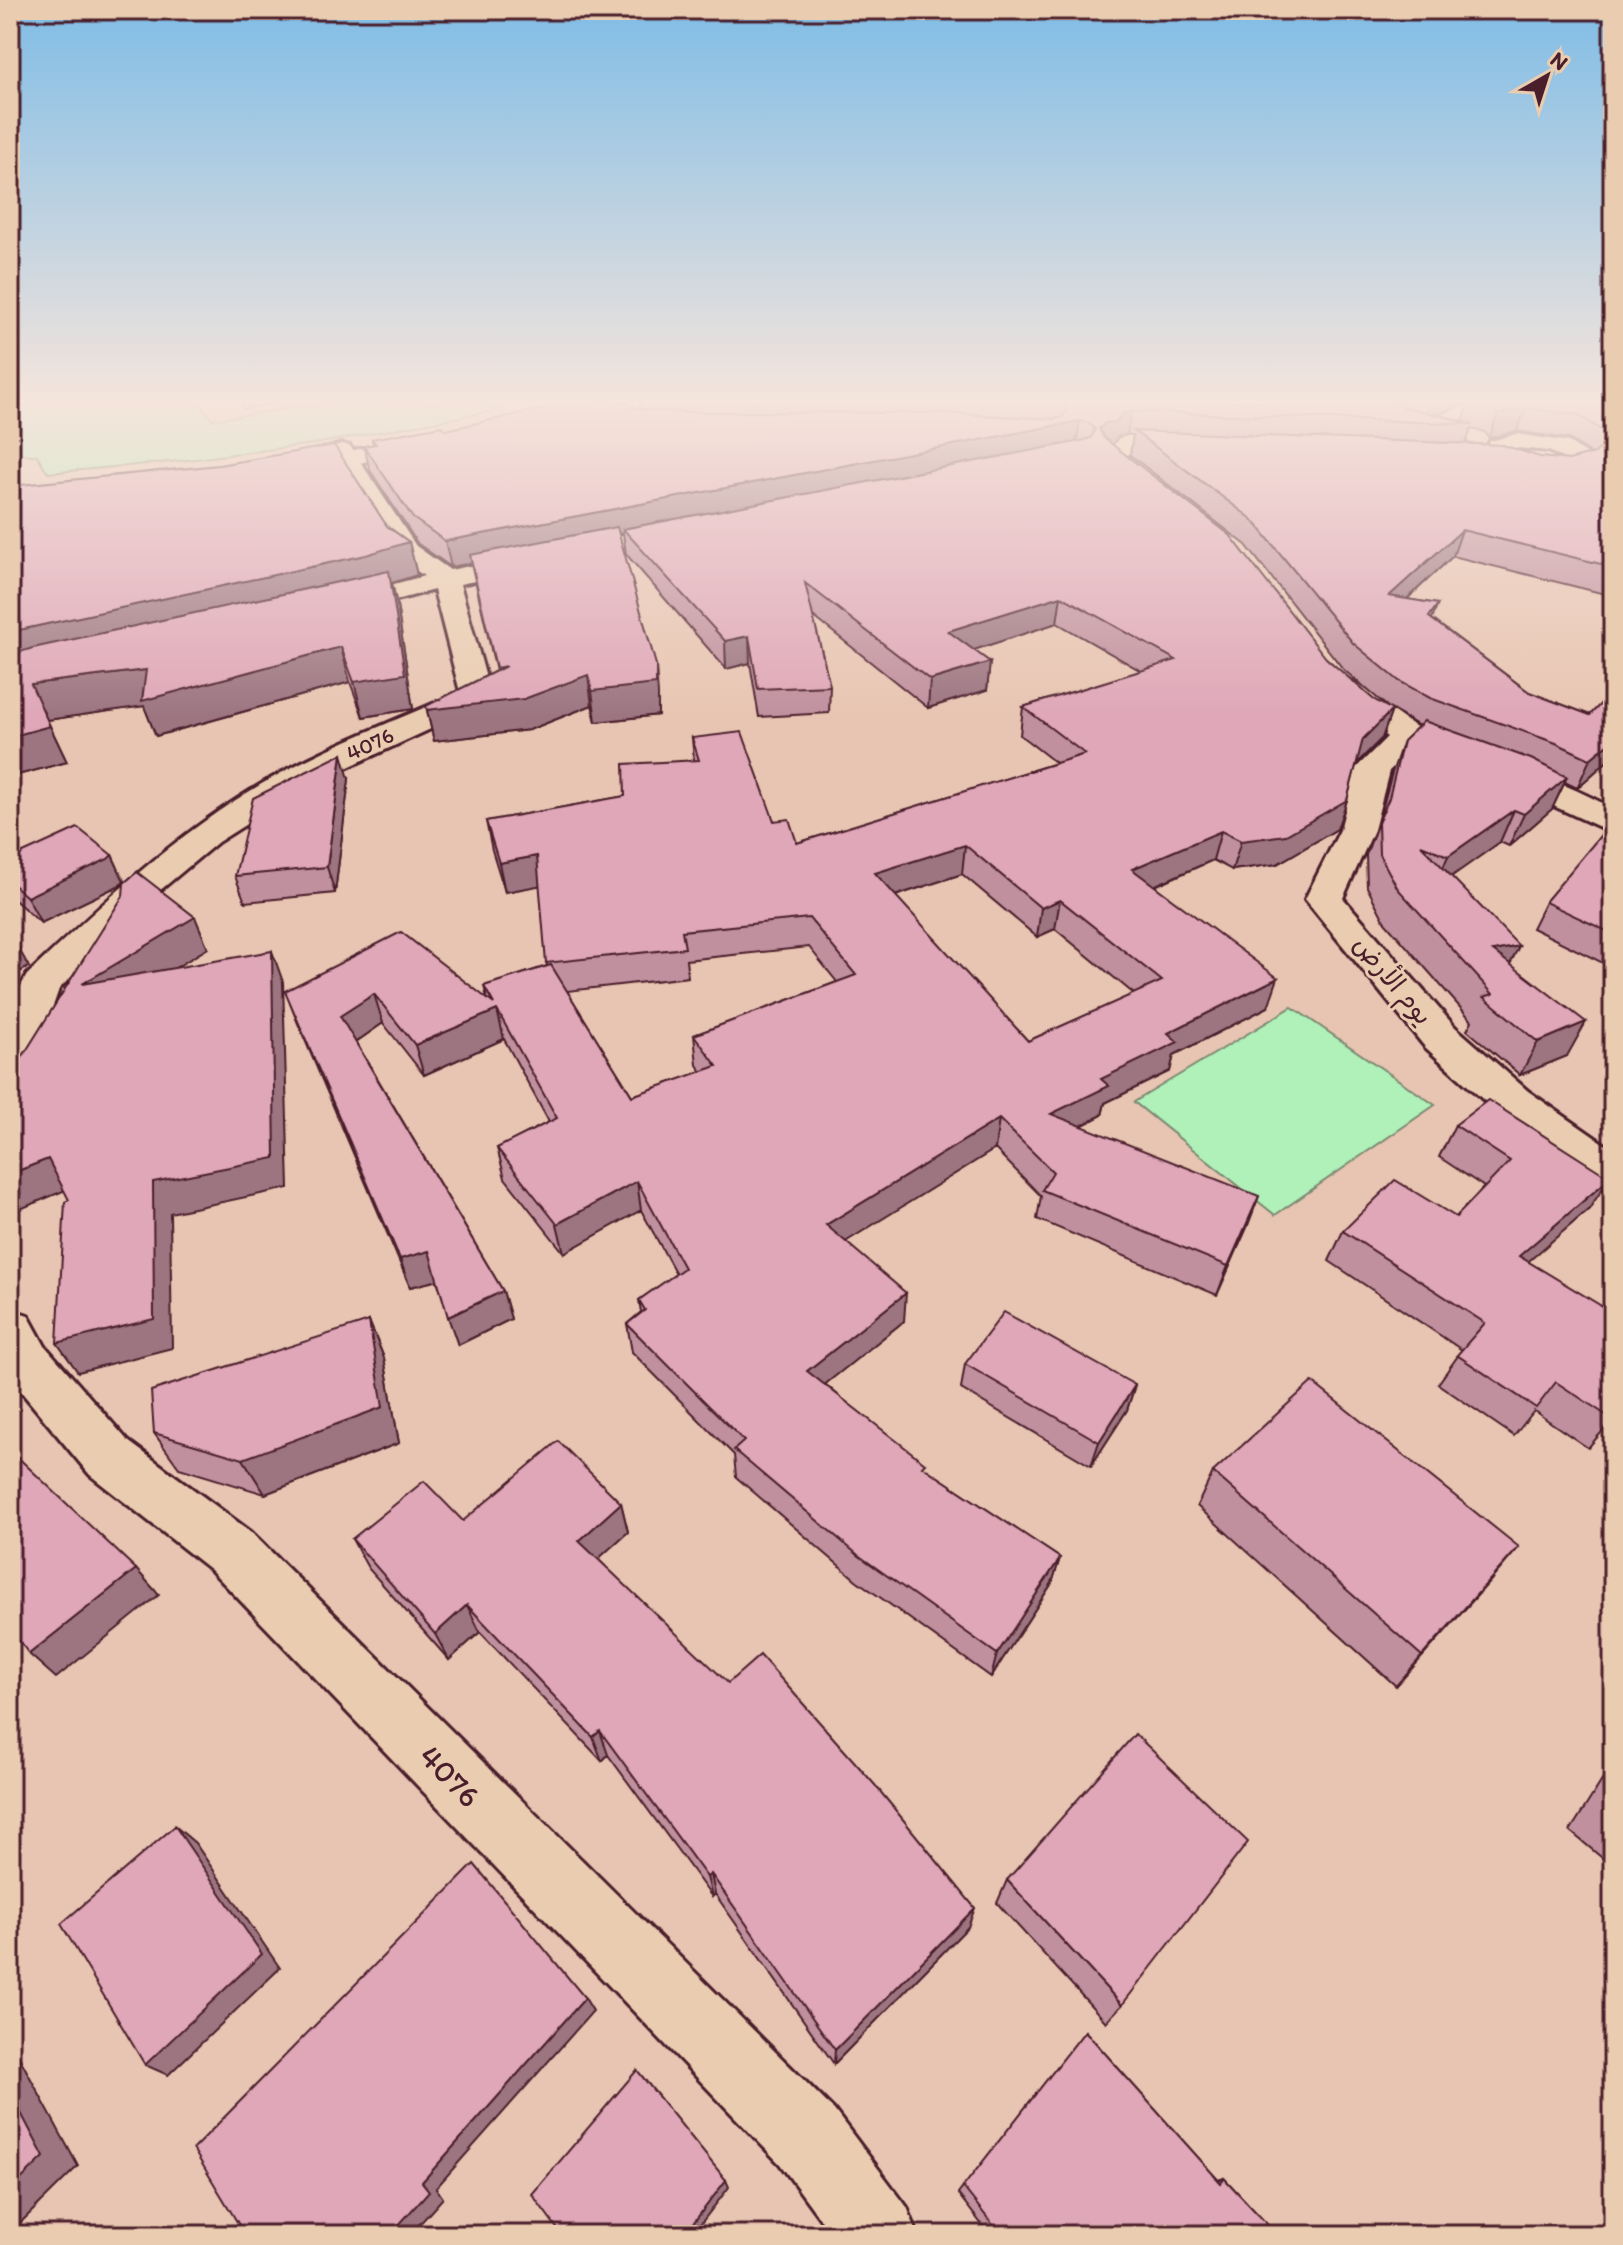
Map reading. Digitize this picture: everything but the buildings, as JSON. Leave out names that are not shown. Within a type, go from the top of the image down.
[{"type":"street","points":[[377,507],[406,551],[445,579]]},
{"type":"street","points":[[304,615],[381,598],[445,579],[706,527]]},
{"type":"street","name":"4076","points":[[10,1069],[41,984],[133,894],[206,835],[293,780],[476,696],[445,579]]},
{"type":"street","points":[[1322,665],[1377,718],[1407,736],[1530,781],[1613,823]]},
{"type":"street","name":"يوم الأرض","points":[[1407,736],[1373,768],[1357,830],[1324,899],[1440,1037],[1513,1102],[1613,1173]]},
{"type":"street","name":"4076","points":[[10,1330],[27,1361],[109,1458],[231,1551],[807,2137],[879,2235]]},
{"type":"green space","points":[[1292,1007],[1435,1105],[1275,1215],[1134,1102]]}]
